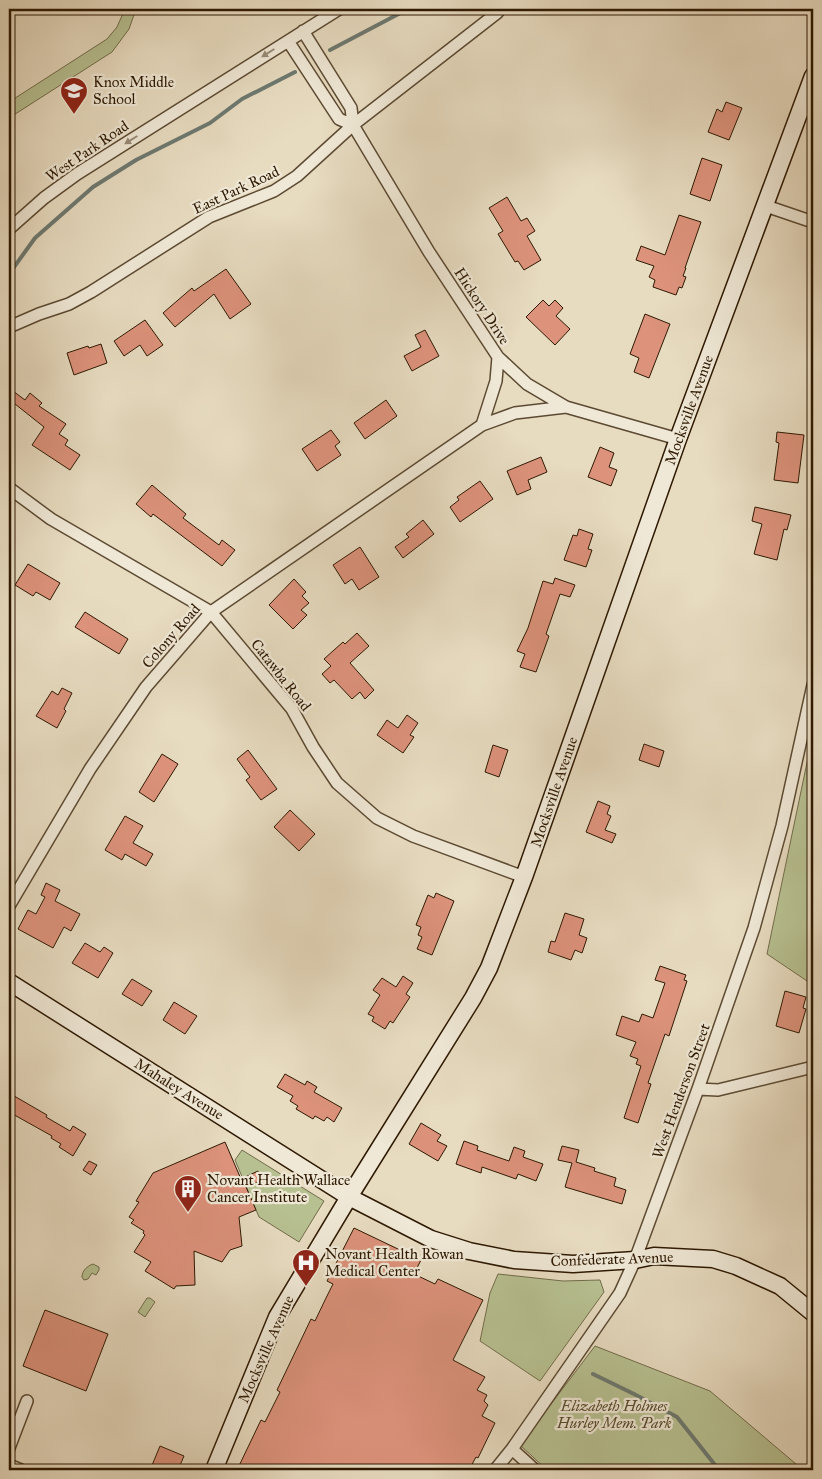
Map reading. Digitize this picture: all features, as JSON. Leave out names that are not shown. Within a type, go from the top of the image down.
[{"type":"street","name":"West Park Road","points":[[9,229],[44,198],[77,174],[339,9]]},
{"type":"street","name":"East Park Road","points":[[9,327],[38,314],[69,304],[91,292],[209,217],[274,192],[297,176],[353,125],[500,9]]},
{"type":"street","name":"Hickory Drive","points":[[303,31],[351,108],[353,125],[429,252],[498,357],[527,384],[566,407],[678,438]]},
{"type":"street","name":"Hickory Drive","points":[[288,41],[339,119],[353,125]]},
{"type":"street","name":"Mocksville Avenue","points":[[214,1470],[277,1317],[473,998],[489,968],[524,877],[678,438],[813,76]]},
{"type":"street","points":[[766,206],[813,222]]},
{"type":"street","points":[[482,425],[496,381],[498,357]]},
{"type":"street","name":"Colony Road","points":[[9,906],[90,769],[146,687],[211,612],[482,425],[515,413],[566,407]]},
{"type":"street","name":"Catawba Road","points":[[9,488],[51,519],[211,612],[292,709],[337,783],[377,818],[413,836],[524,877]]},
{"type":"street","name":"West Henderson Street","points":[[495,1470],[512,1449],[620,1292],[635,1260],[698,1089],[754,928],[782,826],[813,685]]},
{"type":"street","name":"Mahaley Avenue","points":[[9,982],[349,1197]]},
{"type":"street","points":[[698,1089],[718,1090],[813,1067]]},
{"type":"street","name":"Confederate Avenue","points":[[349,1197],[431,1239],[469,1251],[514,1260],[573,1264],[635,1260],[654,1256],[713,1259],[736,1266],[780,1286],[813,1313]]},
{"type":"street","points":[[9,1448],[27,1400]]},
{"type":"street","points":[[512,1449],[535,1470]]},
{"type":"street","points":[[9,1465],[21,1470]]},
{"type":"green space","points":[[125,9],[136,9],[129,29],[112,52],[9,118],[9,102],[107,39],[117,27]]},
{"type":"green space","points":[[813,734],[813,985],[767,954]]},
{"type":"green space","points":[[242,1150],[324,1201],[299,1242],[259,1217],[235,1160]]},
{"type":"green space","points":[[93,1264],[99,1267],[99,1270],[96,1275],[92,1273],[88,1279],[84,1280],[82,1275],[84,1271]]},
{"type":"green space","points":[[498,1274],[563,1281],[600,1280],[604,1292],[540,1381],[480,1341],[490,1293]]},
{"type":"green space","points":[[147,1298],[155,1302],[145,1317],[138,1312]]},
{"type":"green space","name":"Elizabeth Holmes Hurley Mem. Park","points":[[595,1346],[710,1391],[803,1470],[547,1470],[520,1445]]},
{"type":"building","points":[[726,102],[742,108],[729,140],[708,132],[717,109],[722,112]]},
{"type":"building","points":[[702,158],[722,165],[710,201],[690,194]]},
{"type":"building","points":[[507,197],[521,221],[527,218],[535,231],[527,236],[541,260],[524,270],[518,261],[515,262],[498,234],[503,231],[489,208]]},
{"type":"building","points":[[679,215],[701,222],[685,268],[683,276],[686,277],[682,288],[679,287],[676,295],[653,287],[655,280],[649,277],[654,266],[636,260],[641,246],[665,255]]},
{"type":"building","points":[[226,269],[251,304],[230,319],[214,294],[175,327],[163,313],[192,288],[194,291]]},
{"type":"building","points":[[543,300],[549,306],[555,300],[563,308],[556,316],[570,329],[555,345],[526,317]]},
{"type":"building","points":[[645,314],[670,324],[649,378],[634,372],[639,358],[630,354]]},
{"type":"building","points":[[145,320],[163,345],[147,356],[140,345],[124,356],[114,341]]},
{"type":"building","points":[[425,330],[439,356],[412,371],[404,356],[421,347],[415,335]]},
{"type":"building","points":[[101,344],[107,363],[74,375],[67,353]]},
{"type":"building","points":[[9,388],[25,400],[30,393],[42,403],[39,406],[66,424],[59,434],[68,440],[65,445],[80,455],[70,470],[32,445],[44,427],[15,404],[9,413]]},
{"type":"building","points":[[386,400],[397,416],[365,439],[354,423]]},
{"type":"building","points":[[331,430],[340,442],[335,446],[341,455],[317,471],[302,449]]},
{"type":"building","points":[[777,432],[804,435],[798,483],[774,480],[779,443],[776,442]]},
{"type":"building","points":[[600,447],[614,453],[609,467],[617,470],[611,486],[588,477]]},
{"type":"building","points":[[541,457],[547,472],[528,480],[531,489],[517,495],[507,471]]},
{"type":"building","points":[[480,481],[493,499],[460,522],[450,507],[459,500],[457,497]]},
{"type":"building","points":[[152,485],[186,514],[183,518],[219,545],[222,540],[235,550],[222,566],[153,514],[151,517],[136,504]]},
{"type":"building","points":[[755,507],[791,515],[787,530],[784,529],[777,560],[754,554],[762,524],[752,521]]},
{"type":"building","points":[[423,520],[434,534],[403,558],[395,547],[409,537],[406,534]]},
{"type":"building","points":[[579,529],[593,534],[588,549],[592,550],[586,567],[564,560],[573,535],[577,536]]},
{"type":"building","points":[[360,547],[379,577],[359,590],[352,579],[345,584],[333,565]]},
{"type":"building","points":[[28,564],[60,583],[50,600],[36,592],[33,596],[15,585]]},
{"type":"building","points":[[555,578],[575,585],[570,597],[560,594],[546,634],[549,636],[536,672],[520,667],[525,654],[517,651],[528,628],[543,581],[553,584]]},
{"type":"building","points":[[294,579],[306,592],[302,596],[309,603],[301,610],[307,615],[293,629],[269,605]]},
{"type":"building","points":[[85,612],[128,639],[119,654],[75,627]]},
{"type":"building","points":[[357,633],[369,646],[350,663],[374,690],[365,699],[360,692],[352,699],[334,680],[330,683],[322,674],[331,666],[324,659],[343,642],[345,644]]},
{"type":"building","points":[[62,688],[72,693],[64,709],[66,711],[57,728],[36,716],[52,691],[58,695]]},
{"type":"building","points":[[407,715],[418,723],[410,735],[414,737],[403,753],[377,735],[387,720],[398,728]]},
{"type":"building","points":[[644,744],[664,751],[659,767],[639,760]]},
{"type":"building","points":[[493,745],[508,750],[499,777],[485,772]]},
{"type":"building","points":[[248,750],[277,789],[261,800],[246,780],[250,777],[237,759]]},
{"type":"building","points":[[162,754],[178,764],[154,802],[139,792]]},
{"type":"building","points":[[598,801],[610,806],[607,814],[611,816],[605,830],[616,834],[612,843],[586,832]]},
{"type":"building","points":[[290,810],[315,834],[299,851],[274,827]]},
{"type":"building","points":[[125,816],[143,826],[133,843],[153,854],[146,866],[125,854],[122,860],[105,850]]},
{"type":"building","points":[[46,883],[60,890],[55,901],[80,914],[71,931],[64,927],[53,948],[18,929],[28,910],[36,914],[45,897],[41,895]]},
{"type":"building","points":[[436,893],[454,901],[432,955],[417,949],[422,937],[418,935],[421,927],[416,925],[428,895],[434,898]]},
{"type":"building","points":[[565,913],[584,919],[579,935],[587,938],[582,953],[575,950],[571,960],[548,952],[551,941],[555,942]]},
{"type":"building","points":[[85,943],[100,952],[104,947],[113,953],[98,978],[72,963]]},
{"type":"building","points":[[660,966],[686,975],[684,980],[687,981],[669,1036],[665,1034],[648,1083],[651,1084],[638,1123],[624,1118],[641,1066],[636,1064],[638,1059],[630,1056],[636,1042],[616,1035],[622,1016],[639,1022],[642,1014],[653,1018],[665,983],[655,980]]},
{"type":"building","points":[[403,976],[413,983],[406,994],[410,997],[393,1023],[390,1021],[385,1029],[372,1021],[374,1017],[368,1014],[380,995],[373,990],[382,978],[396,987]]},
{"type":"building","points":[[132,979],[152,991],[142,1006],[122,994]]},
{"type":"building","points":[[785,991],[806,997],[803,1008],[806,1009],[799,1033],[776,1026]]},
{"type":"building","points":[[174,1002],[197,1016],[185,1034],[163,1020]]},
{"type":"building","points":[[285,1074],[305,1085],[307,1081],[317,1087],[314,1092],[342,1108],[334,1122],[327,1117],[324,1121],[315,1116],[313,1119],[296,1109],[298,1106],[290,1101],[293,1096],[277,1087]]},
{"type":"building","points":[[9,1093],[70,1131],[73,1126],[86,1134],[73,1156],[59,1147],[61,1144],[51,1138],[52,1136],[9,1112]]},
{"type":"building","points":[[421,1123],[441,1135],[437,1141],[447,1146],[438,1161],[409,1144]]},
{"type":"building","points":[[464,1141],[478,1146],[477,1150],[509,1161],[514,1147],[525,1151],[523,1157],[543,1164],[536,1181],[518,1174],[516,1179],[482,1167],[481,1173],[456,1164]]},
{"type":"building","name":"Novant Health Wallace Cancer Institute","points":[[225,1142],[241,1179],[258,1171],[262,1180],[246,1187],[256,1210],[239,1217],[242,1246],[230,1250],[222,1262],[194,1251],[195,1285],[176,1286],[174,1289],[145,1271],[151,1262],[134,1252],[145,1235],[144,1231],[131,1223],[134,1220],[129,1217],[139,1202],[136,1201],[153,1173]]},
{"type":"building","points":[[562,1146],[579,1150],[576,1162],[595,1168],[594,1171],[616,1178],[614,1186],[626,1190],[622,1204],[565,1187],[572,1163],[558,1160]]},
{"type":"building","points":[[89,1161],[97,1165],[91,1175],[83,1170]]},
{"type":"building","points":[[354,1228],[421,1260],[414,1274],[435,1284],[438,1279],[483,1300],[453,1360],[485,1377],[477,1390],[487,1395],[484,1401],[488,1405],[482,1416],[495,1423],[478,1458],[476,1457],[470,1468],[467,1467],[465,1470],[237,1470],[261,1420],[265,1422],[280,1392],[277,1390],[311,1319],[315,1321],[333,1284],[327,1281]]},
{"type":"building","points":[[45,1310],[108,1334],[86,1391],[23,1366]]},
{"type":"building","points":[[160,1446],[184,1456],[178,1470],[150,1470]]},
{"type":"waterway","points":[[330,50],[408,9]]},
{"type":"waterway","points":[[9,274],[35,238],[93,187],[136,160],[210,123],[242,99],[295,72]]},
{"type":"waterway","points":[[593,1374],[677,1417],[719,1470]]},
{"type":"place","name":"Knox Middle School","points":[[74,115]]},
{"type":"place","name":"Novant Health Wallace Cancer Institute","points":[[188,1213]]},
{"type":"place","name":"Novant Health Rowan Medical Center","points":[[306,1287]]}]
